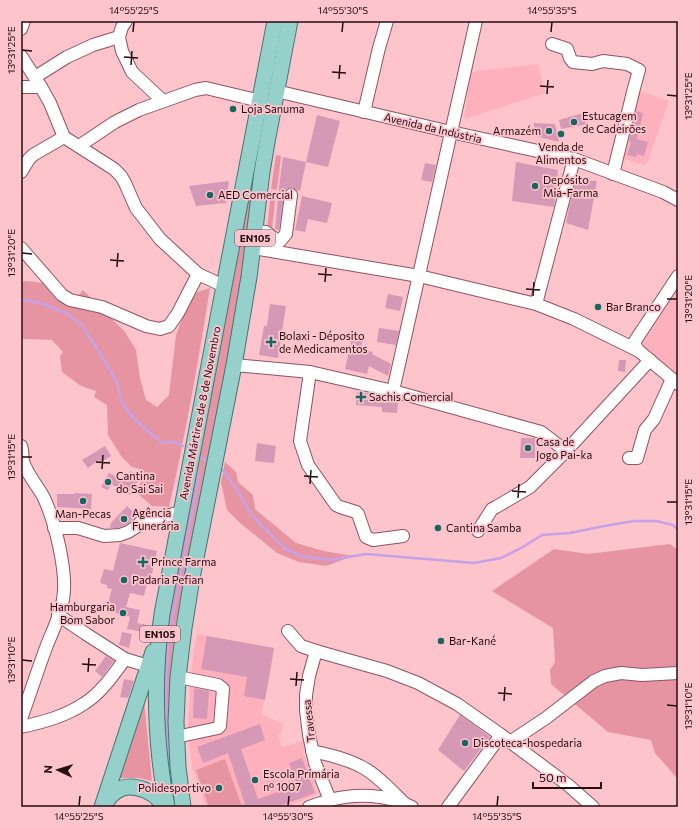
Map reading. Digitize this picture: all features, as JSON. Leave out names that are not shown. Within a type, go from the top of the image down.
[{"type":"main road","name":"Avenida Mártires de 8 de Novembro","points":[[167,807],[157,726],[156,679],[160,632],[165,596],[275,21]]},
{"type":"main road","name":"EN105","points":[[184,807],[178,767],[176,737],[178,677],[184,628],[234,365],[253,248],[262,172],[290,21]]},
{"type":"main road","points":[[103,807],[160,632]]},
{"type":"main road","points":[[103,807],[114,792],[128,786],[141,789],[152,794],[158,798],[163,807]]},
{"type":"street","points":[[21,29],[24,21]]},
{"type":"street","points":[[126,21],[122,27],[119,37],[122,51],[132,72],[163,101]]},
{"type":"street","points":[[364,112],[387,21]]},
{"type":"street","points":[[393,392],[476,21]]},
{"type":"street","points":[[21,87],[38,82],[67,57],[93,44],[119,37]]},
{"type":"street","points":[[552,44],[567,49],[573,62],[592,64],[603,61],[627,64],[639,70],[613,174]]},
{"type":"street","points":[[21,56],[50,103],[64,137],[121,176],[136,208],[160,239],[198,274],[224,286]]},
{"type":"street","points":[[79,146],[115,122],[139,110],[195,90],[206,88],[260,101]]},
{"type":"street","name":"Avenida da Indústria","points":[[276,91],[574,159],[663,192],[678,200]]},
{"type":"street","points":[[21,172],[25,168],[29,159],[64,137]]},
{"type":"street","points":[[536,304],[574,159]]},
{"type":"street","points":[[279,247],[286,234],[291,195]]},
{"type":"street","points":[[255,231],[266,232],[279,247]]},
{"type":"street","points":[[253,248],[279,247],[419,276],[536,304],[574,320],[639,351]]},
{"type":"street","points":[[21,248],[62,295],[70,300],[102,308],[146,326],[160,329],[169,326],[198,274]]},
{"type":"street","points":[[629,458],[637,458],[645,430],[654,419],[675,382],[639,351],[635,346],[635,341],[678,276]]},
{"type":"street","points":[[478,532],[492,509],[530,487],[566,451],[650,360]]},
{"type":"street","points":[[234,365],[310,372],[393,392],[541,432],[566,451]]},
{"type":"street","points":[[310,372],[300,441],[308,465],[336,505],[358,514],[366,537],[373,540],[403,536]]},
{"type":"street","points":[[21,446],[23,461],[43,498],[54,528],[65,584],[63,600],[21,719]]},
{"type":"street","points":[[54,528],[78,528],[104,536],[120,535],[136,527],[143,520],[159,518],[181,512]]},
{"type":"street","points":[[58,615],[125,659],[148,666]]},
{"type":"street","points":[[288,631],[301,646],[387,671],[418,683],[457,704],[568,785],[593,807]]},
{"type":"street","name":"Travessa","points":[[316,651],[306,695],[306,710],[314,763],[330,800]]},
{"type":"street","points":[[21,728],[66,714],[86,702],[105,685],[125,659]]},
{"type":"street","points":[[448,807],[505,738],[546,718],[594,681],[605,676],[621,673],[642,675],[678,672]]},
{"type":"street","points":[[176,737],[218,728],[220,726],[223,689],[218,685],[178,677]]},
{"type":"street","points":[[312,751],[337,757],[361,766],[382,782],[407,805]]},
{"type":"street","points":[[309,807],[330,800],[356,795],[380,797],[407,805]]},
{"type":"shaded area","points":[[538,64],[545,93],[464,119],[471,72]]},
{"type":"shaded area","points":[[637,90],[669,101],[647,164],[644,165],[621,158]]},
{"type":"shaded area","points":[[261,128],[243,287],[175,628],[170,680],[169,715],[170,767],[176,807],[173,807],[163,717],[167,630],[174,586]]},
{"type":"shaded area","points":[[276,155],[281,156],[277,190],[271,189]]},
{"type":"shaded area","points":[[271,191],[276,192],[272,230],[267,230]]},
{"type":"shaded area","points":[[678,276],[678,384],[639,351],[639,334]]},
{"type":"shaded area","points":[[21,282],[44,283],[68,307],[83,290],[125,332],[136,350],[140,378],[146,400],[157,407],[169,395],[176,335],[185,311],[197,292],[210,288],[186,425],[169,507],[152,506],[138,494],[143,470],[132,467],[121,456],[108,435],[107,405],[94,397],[96,391],[81,386],[62,372],[60,356],[63,352],[52,340],[21,338]]},
{"type":"shaded area","points":[[225,462],[236,472],[238,482],[253,495],[255,509],[296,543],[324,551],[353,556],[326,566],[299,562],[277,553],[240,523],[227,510],[221,482]]},
{"type":"shaded area","points":[[670,544],[678,550],[678,779],[655,753],[651,740],[608,732],[551,684],[550,670],[555,662],[553,628],[492,591],[554,549],[588,554]]},
{"type":"shaded area","points":[[197,634],[274,648],[269,681],[261,714],[283,724],[281,733],[278,735],[282,747],[304,741],[305,750],[303,751],[318,794],[285,807],[206,807],[192,767],[188,728],[193,656]]},
{"type":"shaded area","points":[[144,701],[152,781],[139,778],[117,778]]},
{"type":"shaded area","name":"Polidesportivo","points":[[225,759],[242,807],[209,807],[196,770]]},
{"type":"building","points":[[636,111],[643,113],[637,139],[648,142],[644,156],[637,154],[636,157],[627,155],[631,142],[629,141]]},
{"type":"building","name":"Estucagem de Cadeirões","points":[[583,113],[587,124],[561,129],[559,120]]},
{"type":"building","points":[[317,115],[340,121],[328,167],[306,162]]},
{"type":"building","name":"Armazém","points":[[534,123],[555,124],[559,142],[534,136]]},
{"type":"building","points":[[283,157],[306,162],[300,191],[292,188],[285,190],[279,230],[275,229]]},
{"type":"building","name":"Depósito Mia-Farma","points":[[516,162],[558,170],[554,207],[512,201]]},
{"type":"building","points":[[425,163],[436,165],[432,182],[421,180]]},
{"type":"building","points":[[576,180],[597,181],[588,230],[566,223]]},
{"type":"building","name":"AED Comercial","points":[[229,181],[226,203],[196,206],[189,186]]},
{"type":"building","points":[[302,196],[332,203],[327,223],[308,219],[305,232],[295,230]]},
{"type":"building","points":[[388,294],[403,297],[400,311],[385,308]]},
{"type":"building","points":[[270,304],[286,306],[278,358],[259,355],[264,326],[267,326]]},
{"type":"building","points":[[379,328],[399,331],[396,345],[377,342]]},
{"type":"building","points":[[351,329],[365,335],[360,349],[373,352],[372,354],[391,364],[388,376],[369,366],[367,374],[345,369],[351,342],[346,340]]},
{"type":"building","points":[[619,360],[626,360],[625,372],[618,371]]},
{"type":"building","points":[[357,392],[373,394],[372,399],[398,402],[397,413],[382,412],[382,407],[356,405]]},
{"type":"building","name":"Casa de Jogo Pai-ka","points":[[521,438],[535,438],[535,458],[520,458]]},
{"type":"building","points":[[257,443],[276,446],[274,463],[255,461]]},
{"type":"building","points":[[105,446],[111,456],[101,462],[99,460],[88,468],[82,460]]},
{"type":"building","points":[[130,471],[140,477],[130,495],[111,484],[108,490],[101,487],[109,473],[125,481]]},
{"type":"building","points":[[57,494],[92,494],[91,509],[57,507]]},
{"type":"building","name":"Agência Funerária","points":[[127,506],[136,515],[125,525],[118,528],[110,528],[111,523]]},
{"type":"building","points":[[120,543],[157,551],[152,574],[149,574],[144,596],[130,593],[126,607],[140,610],[137,623],[146,625],[144,632],[127,629],[130,617],[106,610],[112,589],[107,588],[107,585],[100,583],[104,569],[113,571]]},
{"type":"building","points":[[122,632],[132,634],[129,648],[119,645]]},
{"type":"building","points":[[207,636],[274,648],[265,700],[244,696],[247,677],[201,669]]},
{"type":"building","points":[[106,656],[114,661],[102,677],[95,671]]},
{"type":"building","points":[[124,679],[134,681],[128,698],[120,697]]},
{"type":"building","points":[[194,688],[209,691],[207,719],[193,718]]},
{"type":"building","name":"Discoteca-hospedaria","points":[[460,715],[490,737],[464,771],[438,750]]},
{"type":"building","points":[[260,724],[265,740],[241,749],[258,799],[297,785],[289,763],[302,758],[315,793],[277,807],[239,807],[245,804],[228,753],[203,763],[197,747]]},
{"type":"waterway","points":[[21,299],[43,304],[66,313],[82,325],[117,382],[122,402],[129,413],[145,429],[163,443],[176,442],[183,446]]},
{"type":"waterway","points":[[198,455],[208,462]]},
{"type":"waterway","points":[[175,807],[171,786],[167,744],[167,659],[172,618],[198,480],[198,462]]},
{"type":"waterway","points":[[223,470],[251,514],[284,548],[303,557],[331,560],[366,554],[474,563],[501,558],[542,535],[570,533],[634,521],[656,521],[673,525],[678,530]]},
{"type":"place","name":"Loja Sanuma","points":[[233,109]]},
{"type":"place","name":"Estucagem de Cadeirões","points":[[574,122]]},
{"type":"place","name":"Armazém","points":[[549,131]]},
{"type":"place","name":"Venda de Alimentos","points":[[561,134]]},
{"type":"place","name":"Depósito Mia-Farma","points":[[535,186]]},
{"type":"place","name":"AED Comercial","points":[[210,195]]},
{"type":"place","name":"Bar Branco","points":[[598,307]]},
{"type":"place","name":"Bolaxi - Déposito de Medicamentos","points":[[271,342]]},
{"type":"place","name":"Sachis Comercial","points":[[361,397]]},
{"type":"place","name":"Casa de Jogo Pai-ka","points":[[528,448]]},
{"type":"place","name":"Cantina do Sai Sai","points":[[108,482]]},
{"type":"place","name":"Man-Pecas","points":[[83,501]]},
{"type":"place","name":"Agência Funerária","points":[[124,519]]},
{"type":"place","name":"Cantina Samba","points":[[438,528]]},
{"type":"place","name":"Prince Farma","points":[[143,562]]},
{"type":"place","name":"Padaria Pefian","points":[[124,580]]},
{"type":"place","name":"Hamburgaria Bom Sabor","points":[[123,613]]},
{"type":"place","name":"Bar-Kané","points":[[441,641]]},
{"type":"place","name":"Discoteca-hospedaria","points":[[465,743]]},
{"type":"place","name":"Escola Primária nº 1007","points":[[255,780]]},
{"type":"place","name":"Polidesportivo","points":[[219,788]]}]
